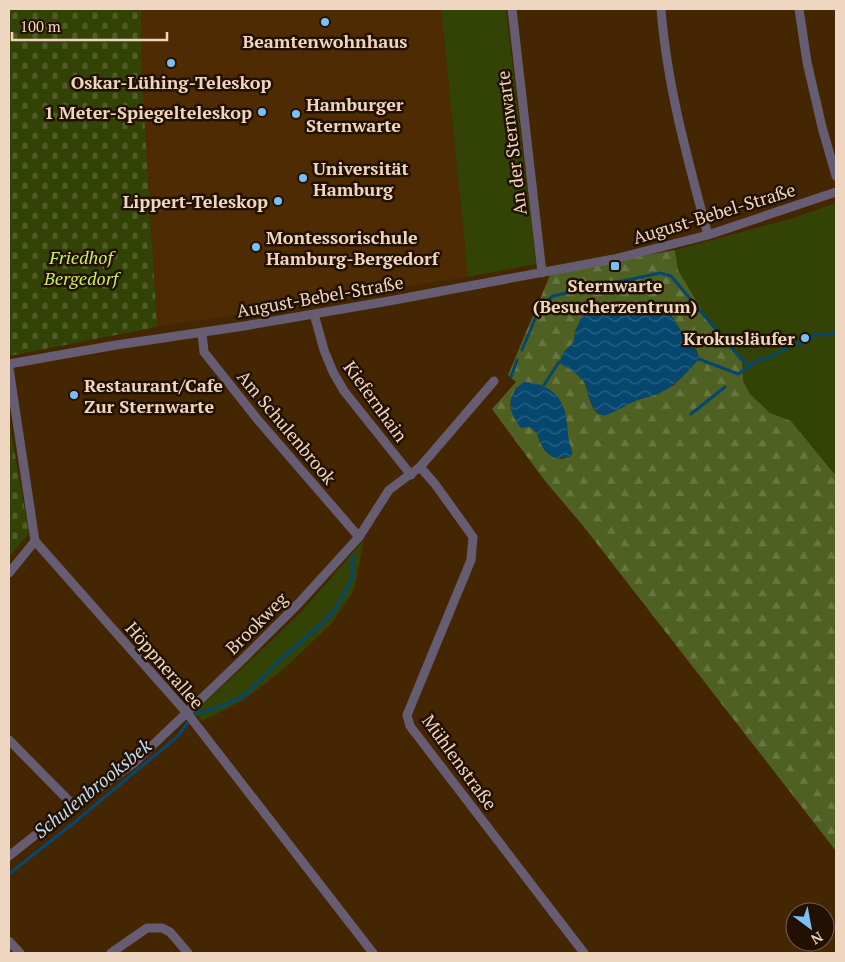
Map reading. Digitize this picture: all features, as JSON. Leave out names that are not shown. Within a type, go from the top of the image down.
[{"type":"street","name":"An der Sternwarte","points":[[512,9],[542,273]]},
{"type":"street","points":[[661,9],[672,92],[708,235]]},
{"type":"street","points":[[799,9],[807,62],[836,176]]},
{"type":"street","name":"August-Bebel-Straße","points":[[9,366],[116,345],[314,314],[614,259],[708,235],[836,192]]},
{"type":"street","name":"Kiefernhain","points":[[314,314],[332,372],[350,399],[411,475]]},
{"type":"street","name":"Am Schulenbrook","points":[[202,333],[204,352],[258,420],[359,537]]},
{"type":"street","points":[[9,366],[35,541],[9,573]]},
{"type":"street","name":"Brookweg","points":[[9,856],[134,763],[244,658],[298,604],[359,537],[389,490],[420,467],[494,381]]},
{"type":"street","name":"Mühlenstraße","points":[[420,467],[435,484],[473,538],[471,560],[407,715],[410,726],[584,953]]},
{"type":"street","name":"Höppnerallee","points":[[35,541],[187,713],[373,953]]},
{"type":"street","points":[[9,740],[74,806]]},
{"type":"street","points":[[111,953],[146,928],[162,928],[170,932],[188,953]]},
{"type":"street","points":[[9,941],[20,953]]},
{"type":"shaded area","name":"Universität Hamburg","points":[[141,9],[441,9],[468,277],[157,327],[142,79]]},
{"type":"green space","name":"Friedhof Bergedorf","points":[[9,9],[141,9],[142,79],[157,327],[9,356]]},
{"type":"green space","points":[[441,9],[506,9],[536,264],[468,277]]},
{"type":"green space","points":[[836,203],[836,476],[791,421],[770,413],[750,394],[743,381],[742,362],[709,322],[678,270],[675,250],[793,218]]},
{"type":"green space","points":[[675,250],[678,270],[709,322],[742,362],[743,381],[750,394],[770,413],[791,421],[836,476],[836,851],[584,527],[545,481],[492,409],[516,382],[508,375],[551,273]],"holes":[[[669,313],[697,351],[699,359],[674,385],[658,394],[637,400],[609,414],[598,414],[593,408],[585,383],[574,371],[560,363],[564,352],[574,342],[575,331]],[[517,387],[567,423],[571,456],[562,459],[554,458],[540,443],[537,433],[510,407],[512,396]]]},
{"type":"green space","points":[[9,421],[29,533],[9,557]]},
{"type":"green space","points":[[364,540],[354,590],[332,623],[286,667],[245,699],[202,721],[194,712],[303,610]]},
{"type":"water","points":[[626,303],[654,306],[669,313],[695,349],[699,359],[669,388],[603,416],[593,406],[582,379],[559,362],[564,352],[574,342],[575,331],[582,316],[590,311]]},
{"type":"water","points":[[524,382],[538,384],[550,390],[563,405],[572,451],[571,456],[557,458],[550,455],[544,449],[535,431],[530,427],[521,428],[513,416],[510,404],[511,398],[518,387]]},
{"type":"waterway","name":"Schulenbrooksbek","points":[[522,350],[540,307],[553,296],[660,273],[671,276],[741,359],[750,366],[756,361],[768,358],[791,346],[808,341],[814,335],[832,334],[836,330]]},
{"type":"waterway","points":[[699,359],[738,374],[750,366]]},
{"type":"waterway","name":"Schulenbrooksbek","points":[[511,377],[517,360]]},
{"type":"waterway","points":[[544,385],[559,362]]},
{"type":"waterway","points":[[691,414],[725,387]]},
{"type":"waterway","name":"Schulenbrooksbek","points":[[195,715],[196,713],[217,708],[243,697],[333,612],[352,578],[352,556]]},
{"type":"waterway","name":"Schulenbrooksbek","points":[[9,874],[178,736],[189,721]]},
{"type":"place","name":"Beamtenwohnhaus","points":[[325,22]]},
{"type":"place","name":"Oskar-Lühing-Teleskop","points":[[171,63]]},
{"type":"place","name":"1 Meter-Spiegelteleskop","points":[[262,112]]},
{"type":"place","name":"Hamburger Sternwarte","points":[[296,114]]},
{"type":"place","name":"Universität Hamburg","points":[[303,178]]},
{"type":"place","name":"Lippert-Teleskop","points":[[278,201]]},
{"type":"place","name":"Montessorischule Hamburg-Bergedorf","points":[[256,247]]},
{"type":"place","name":"Sternwarte (Besucherzentrum)","points":[[615,266]]},
{"type":"place","name":"Krokusläufer","points":[[805,338]]},
{"type":"place","name":"Restaurant/Cafe Zur Sternwarte","points":[[74,395]]}]
